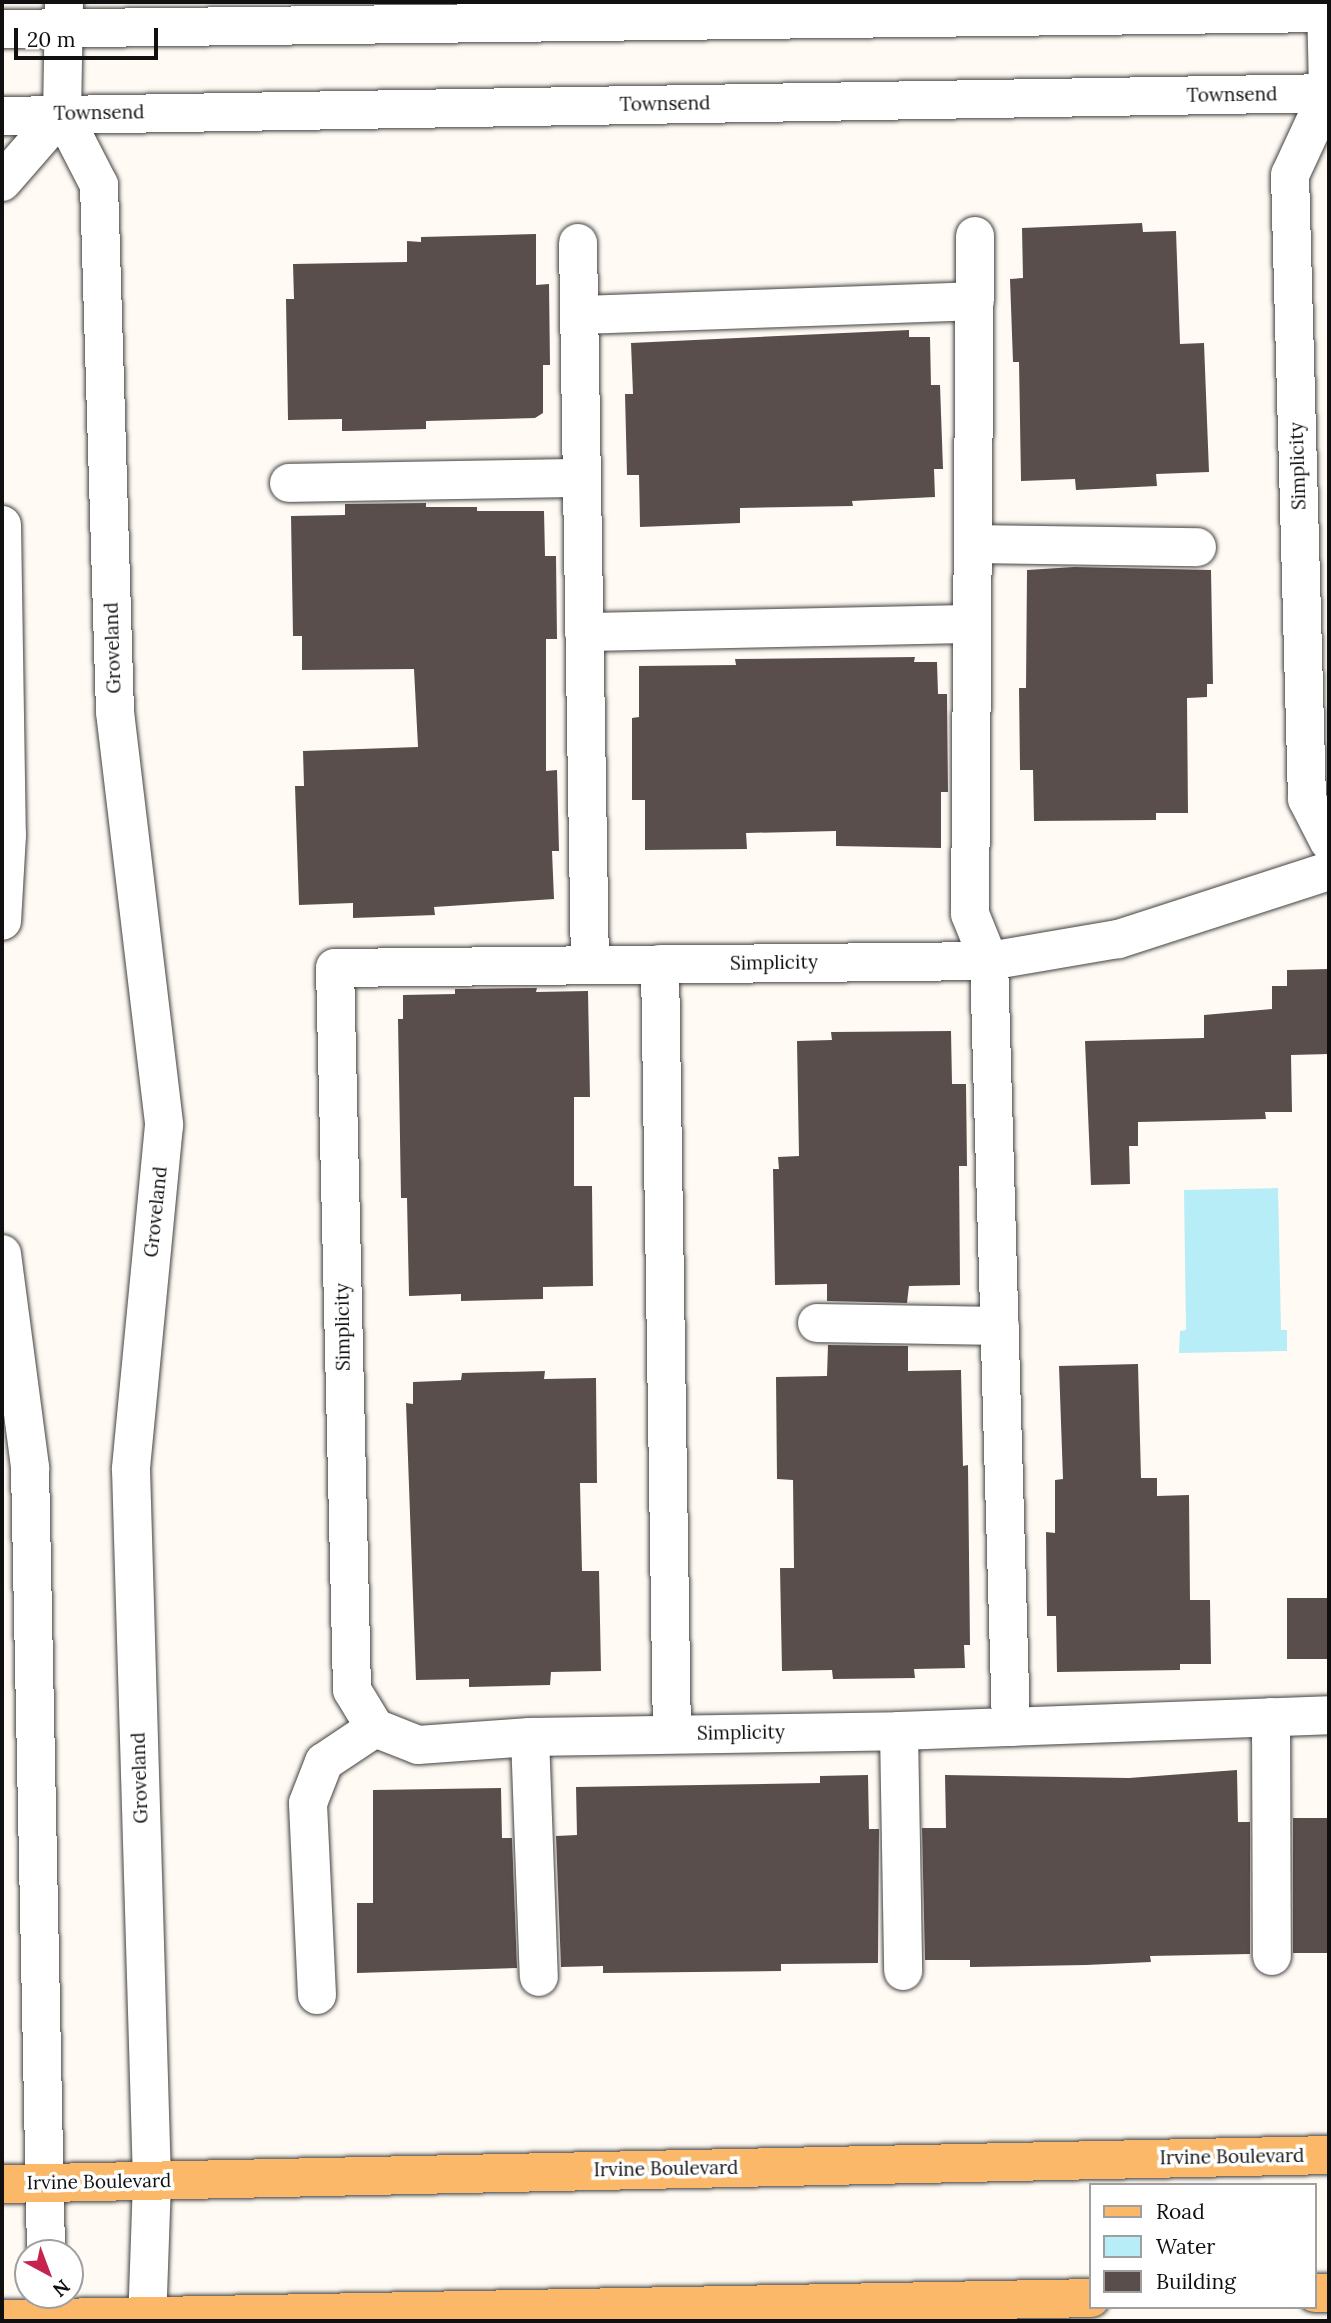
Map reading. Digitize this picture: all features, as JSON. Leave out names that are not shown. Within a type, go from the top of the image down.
[{"type":"main road","name":"Irvine Boulevard","points":[[2,2183],[1329,2155]]},
{"type":"main road","points":[[2,2319],[45,2311],[147,2319],[1090,2298]]},
{"type":"street","points":[[2,29],[64,15],[1328,9]]},
{"type":"street","name":"Simplicity","points":[[1328,9],[1329,94],[1290,175],[1307,799],[1329,842]]},
{"type":"street","name":"Groveland","points":[[64,15],[62,113],[99,186],[115,712],[164,1125],[131,1469],[152,2181],[147,2319]]},
{"type":"street","name":"Townsend","points":[[2,116],[1329,94]]},
{"type":"street","points":[[2,181],[62,113]]},
{"type":"street","points":[[975,236],[970,914],[989,961],[1012,1727]]},
{"type":"street","points":[[578,243],[590,965]]},
{"type":"street","points":[[579,315],[975,300]]},
{"type":"street","points":[[289,483],[582,478]]},
{"type":"street","points":[[2,526],[7,835],[2,921]]},
{"type":"street","points":[[973,544],[1197,547]]},
{"type":"street","points":[[584,632],[972,624]]},
{"type":"street","name":"Simplicity","points":[[1329,871],[1118,939],[989,961],[335,968],[352,1690],[375,1728],[418,1745],[530,1737],[899,1731],[1329,1715]]},
{"type":"street","points":[[660,964],[672,1733]]},
{"type":"street","points":[[2,1254],[30,1468],[46,2239]]},
{"type":"street","points":[[817,1323],[1000,1326]]},
{"type":"street","points":[[1271,1717],[1272,1956]]},
{"type":"street","points":[[317,1995],[308,1803],[324,1762],[375,1728]]},
{"type":"street","points":[[899,1731],[903,1971]]},
{"type":"street","points":[[530,1737],[539,1977]]},
{"type":"water","points":[[1278,1188],[1281,1330],[1287,1330],[1287,1351],[1179,1353],[1180,1331],[1186,1330],[1184,1190]]},
{"type":"building","points":[[1142,223],[1143,232],[1176,231],[1180,344],[1204,343],[1209,472],[1156,474],[1157,486],[1076,490],[1075,479],[1021,481],[1019,362],[1013,362],[1010,279],[1023,278],[1022,228]]},
{"type":"building","points":[[536,234],[536,285],[549,284],[550,365],[543,365],[543,413],[535,418],[426,421],[426,429],[342,431],[342,419],[288,420],[286,299],[294,299],[293,264],[407,262],[407,241],[421,242],[421,237]]},
{"type":"building","points":[[909,330],[909,337],[930,337],[931,385],[940,385],[943,469],[934,469],[935,497],[852,501],[853,506],[740,508],[740,523],[640,527],[639,475],[627,475],[625,394],[633,394],[631,343]]},
{"type":"building","points":[[426,503],[426,507],[477,507],[477,511],[544,511],[545,556],[556,556],[557,639],[546,639],[546,771],[557,770],[559,851],[552,851],[554,899],[434,907],[435,915],[353,918],[353,903],[299,905],[295,786],[304,786],[303,751],[418,747],[414,669],[302,670],[302,636],[293,636],[291,516],[345,515],[345,504]]},
{"type":"building","points":[[1074,567],[1211,570],[1213,684],[1207,684],[1207,697],[1187,698],[1188,813],[1156,813],[1156,820],[1034,821],[1033,770],[1020,770],[1019,688],[1026,688],[1027,570]]},
{"type":"building","points":[[915,657],[914,662],[937,662],[938,694],[947,694],[948,792],[941,792],[941,848],[836,846],[836,831],[746,833],[747,849],[645,850],[645,800],[632,800],[632,718],[639,717],[639,666],[736,665],[735,659]]},
{"type":"building","points":[[1329,969],[1329,1054],[1291,1055],[1292,1112],[1265,1112],[1266,1119],[1138,1122],[1138,1146],[1129,1146],[1130,1184],[1091,1185],[1085,1041],[1204,1038],[1204,1015],[1272,1009],[1272,986],[1287,986],[1287,970]]},
{"type":"building","points":[[537,988],[536,992],[588,991],[590,1097],[574,1097],[574,1186],[592,1186],[593,1286],[543,1287],[543,1299],[461,1301],[461,1294],[409,1296],[407,1198],[401,1198],[398,1019],[403,1019],[403,995],[455,994],[455,989]]},
{"type":"building","points":[[951,1031],[952,1084],[966,1084],[967,1166],[959,1166],[960,1285],[909,1286],[907,1303],[827,1301],[827,1284],[775,1285],[773,1169],[779,1169],[778,1157],[799,1156],[797,1041],[832,1040],[831,1032]]},
{"type":"building","points":[[828,1345],[908,1346],[908,1371],[961,1370],[963,1466],[968,1465],[970,1645],[964,1645],[965,1668],[914,1669],[915,1678],[833,1679],[832,1670],[782,1671],[780,1568],[794,1568],[793,1480],[777,1479],[776,1377],[827,1376]]},
{"type":"building","points":[[1138,1364],[1141,1478],[1157,1478],[1157,1496],[1189,1495],[1190,1600],[1210,1600],[1211,1664],[1180,1664],[1180,1670],[1057,1672],[1056,1616],[1047,1616],[1046,1532],[1055,1533],[1055,1480],[1063,1479],[1059,1366]]},
{"type":"building","points":[[545,1371],[544,1379],[596,1378],[597,1483],[580,1483],[582,1571],[599,1571],[601,1671],[551,1672],[550,1685],[469,1687],[469,1679],[416,1680],[406,1403],[413,1404],[413,1382],[461,1380],[462,1373]]},
{"type":"building","points":[[1287,1598],[1329,1598],[1329,1659],[1287,1659]]},
{"type":"building","points":[[1237,1770],[1238,1822],[1250,1822],[1250,1954],[1150,1956],[1151,1962],[1086,1965],[970,1967],[970,1960],[925,1960],[922,1828],[946,1828],[945,1775],[1129,1778]]},
{"type":"building","points":[[868,1775],[869,1829],[879,1829],[878,1963],[781,1964],[781,1971],[603,1973],[603,1966],[561,1967],[556,1836],[577,1835],[576,1787],[820,1783],[820,1776]]},
{"type":"building","points":[[501,1788],[502,1838],[512,1838],[517,1968],[357,1973],[357,1903],[373,1903],[373,1790]]},
{"type":"building","points":[[1293,1818],[1329,1818],[1329,1953],[1293,1953]]}]
